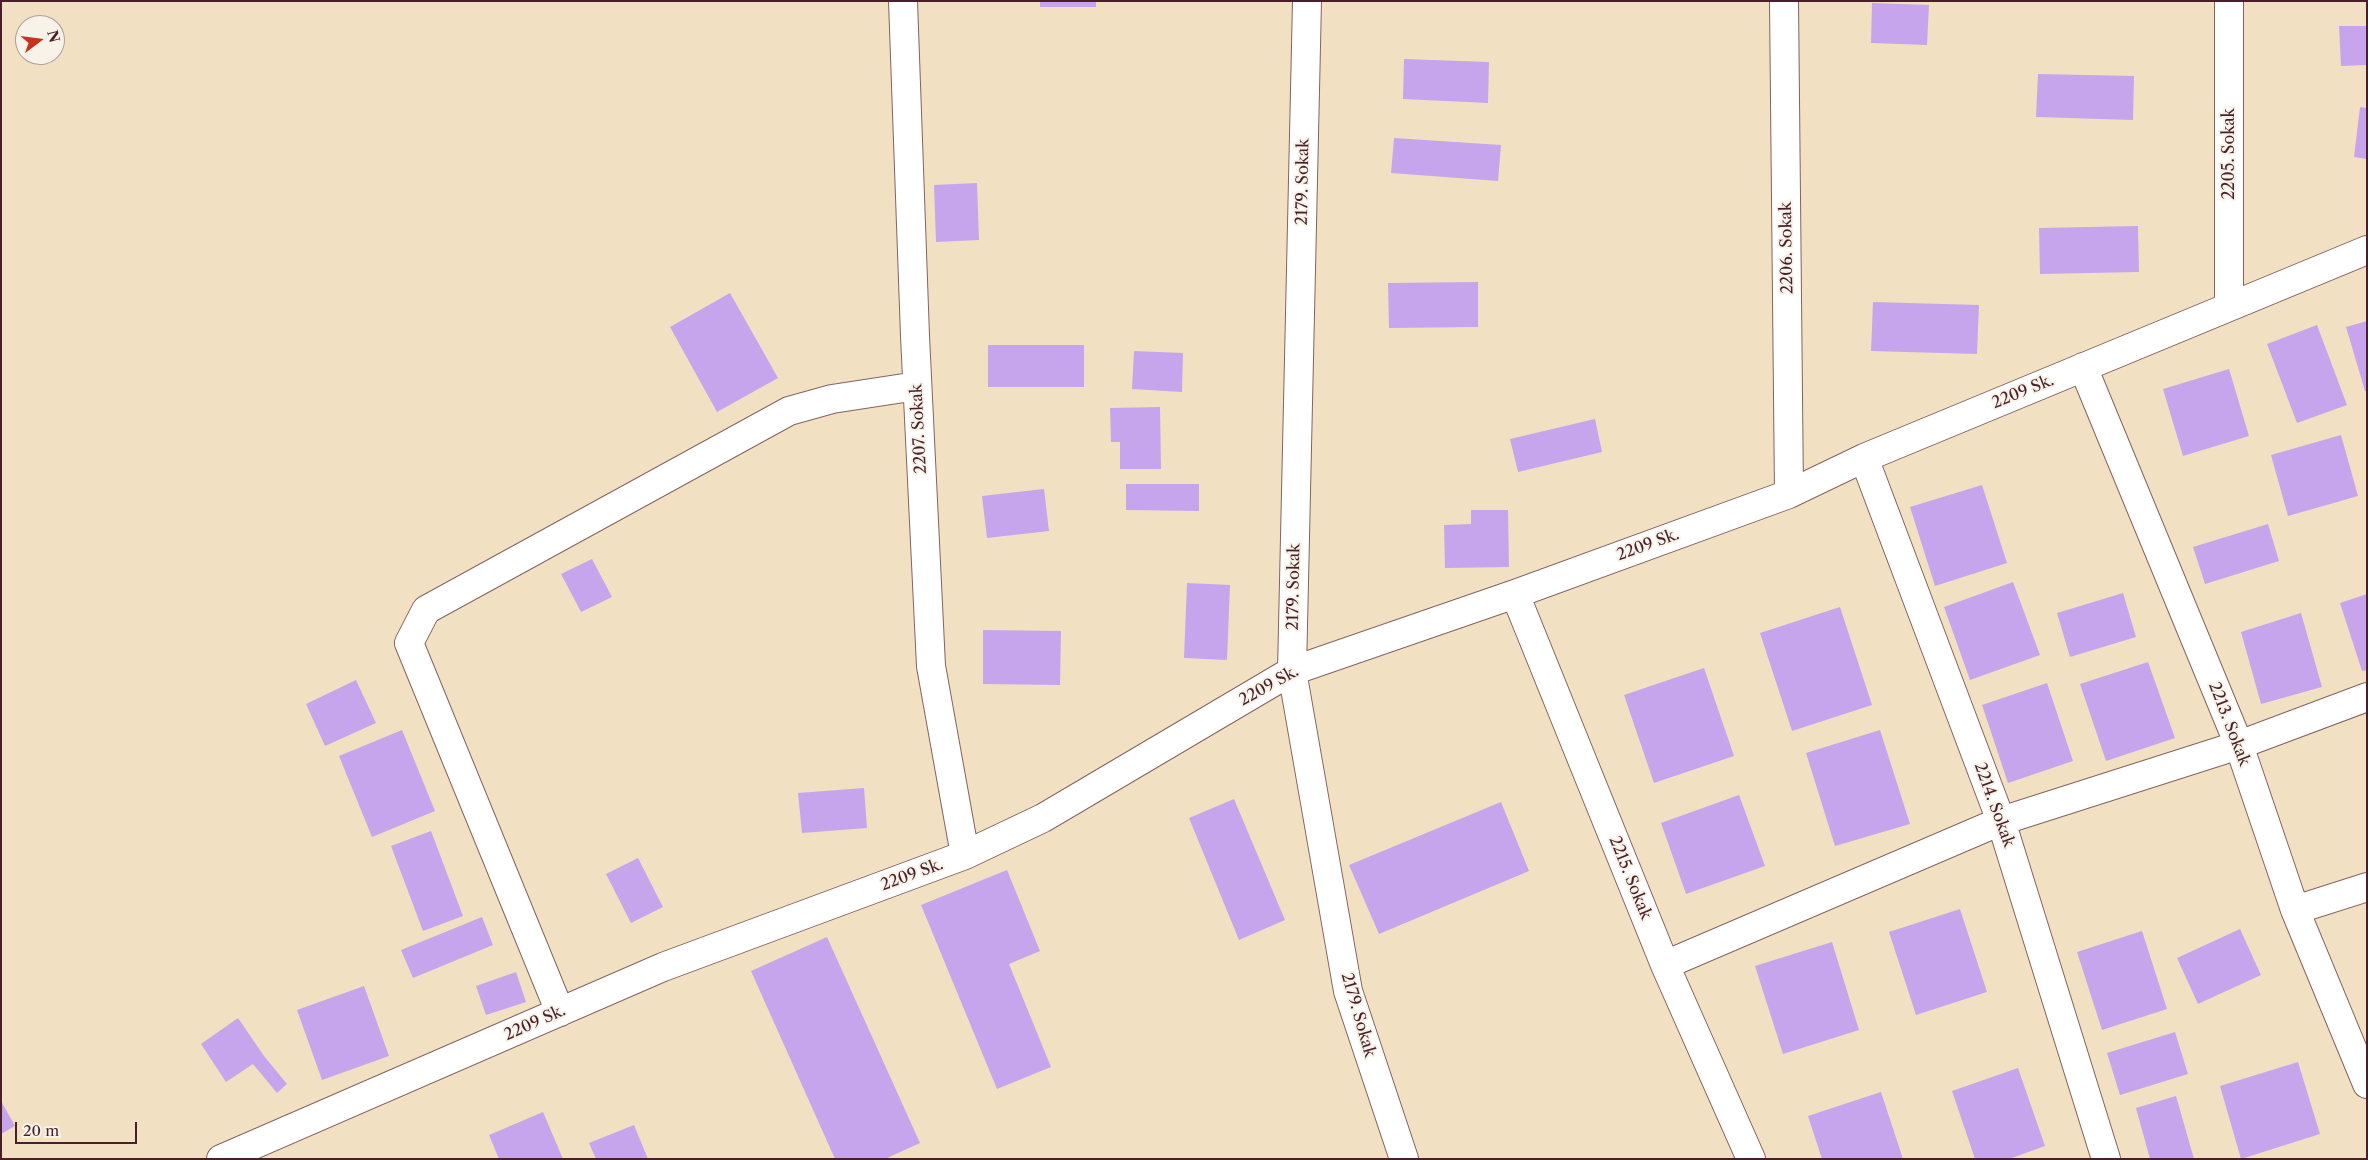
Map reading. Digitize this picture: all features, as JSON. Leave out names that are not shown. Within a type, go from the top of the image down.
[{"type":"street","name":"2207. Sokak","points":[[903,1],[917,386],[931,666],[965,855]]},
{"type":"street","name":"2179. Sokak","points":[[1307,1],[1292,671],[1348,991],[1404,1159]]},
{"type":"street","name":"2206. Sokak","points":[[1784,1],[1789,494]]},
{"type":"street","name":"2205. Sokak","points":[[2229,1],[2229,307]]},
{"type":"street","name":"2209 Sk.","points":[[221,1159],[663,967],[965,855],[1043,818],[1292,671],[1515,594],[1789,494],[1864,458],[2367,250]]},
{"type":"street","name":"2213. Sokak","points":[[2083,368],[2238,745],[2295,910],[2367,1084]]},
{"type":"street","points":[[560,1012],[409,643],[426,610],[789,411],[832,399],[917,386]]},
{"type":"street","name":"2214. Sokak","points":[[1864,458],[2001,821],[2106,1159]]},
{"type":"street","name":"2215. Sokak","points":[[1515,594],[1665,965],[1751,1159]]},
{"type":"street","points":[[1665,965],[2001,821],[2238,745],[2367,698]]},
{"type":"street","points":[[2295,910],[2367,887]]},
{"type":"building","points":[[1040,1],[1096,1],[1096,7],[1040,7]]},
{"type":"building","points":[[1872,3],[1929,5],[1927,45],[1871,43]]},
{"type":"building","points":[[2339,26],[2367,26],[2367,65],[2341,66]]},
{"type":"building","points":[[1404,59],[1489,62],[1488,103],[1403,99]]},
{"type":"building","points":[[2038,74],[2134,76],[2133,120],[2036,117]]},
{"type":"building","points":[[2360,107],[2367,108],[2367,159],[2354,157]]},
{"type":"building","points":[[1394,138],[1501,145],[1498,181],[1391,173]]},
{"type":"building","points":[[977,183],[979,240],[936,242],[934,185]]},
{"type":"building","points":[[2138,226],[2139,272],[2040,274],[2039,228]]},
{"type":"building","points":[[1478,282],[1478,327],[1389,328],[1388,283]]},
{"type":"building","points":[[730,293],[778,378],[717,412],[670,327]]},
{"type":"building","points":[[1873,302],[1979,305],[1977,354],[1871,351]]},
{"type":"building","points":[[2367,321],[2367,391],[2365,391],[2346,327]]},
{"type":"building","points":[[2317,325],[2347,405],[2297,423],[2267,344]]},
{"type":"building","points":[[988,345],[1084,345],[1084,387],[988,387]]},
{"type":"building","points":[[1134,351],[1183,353],[1182,392],[1132,389]]},
{"type":"building","points":[[2229,369],[2249,436],[2183,456],[2163,389]]},
{"type":"building","points":[[1160,407],[1161,469],[1120,469],[1120,442],[1111,442],[1110,408]]},
{"type":"building","points":[[1595,419],[1602,452],[1518,472],[1510,439]]},
{"type":"building","points":[[2341,435],[2358,496],[2288,516],[2271,455]]},
{"type":"building","points":[[1126,484],[1199,484],[1199,511],[1126,510]]},
{"type":"building","points":[[1982,485],[2007,563],[1935,586],[1910,507]]},
{"type":"building","points":[[1044,489],[1049,531],[987,538],[982,496]]},
{"type":"building","points":[[1471,510],[1508,510],[1509,567],[1445,568],[1444,525],[1471,524]]},
{"type":"building","points":[[2268,524],[2279,561],[2205,584],[2193,547]]},
{"type":"building","points":[[592,559],[612,597],[581,612],[561,574]]},
{"type":"building","points":[[2013,582],[2040,655],[1970,680],[1944,607]]},
{"type":"building","points":[[1187,583],[1230,585],[1227,660],[1184,658]]},
{"type":"building","points":[[2123,593],[2136,637],[2070,657],[2057,613]]},
{"type":"building","points":[[2367,594],[2367,670],[2362,671],[2340,603]]},
{"type":"building","points":[[1840,607],[1872,705],[1792,731],[1760,633]]},
{"type":"building","points":[[2301,613],[2322,687],[2261,704],[2241,632]]},
{"type":"building","points":[[983,630],[1061,631],[1060,685],[983,684]]},
{"type":"building","points":[[2148,662],[2175,738],[2106,761],[2080,684]]},
{"type":"building","points":[[1704,668],[1734,756],[1654,783],[1624,695]]},
{"type":"building","points":[[356,680],[376,723],[325,746],[306,704]]},
{"type":"building","points":[[2047,683],[2073,761],[2008,783],[1982,705]]},
{"type":"building","points":[[402,730],[435,811],[372,837],[339,756]]},
{"type":"building","points":[[1880,730],[1910,824],[1835,846],[1806,753]]},
{"type":"building","points":[[864,788],[867,828],[802,833],[798,793]]},
{"type":"building","points":[[1739,795],[1765,866],[1686,894],[1661,823]]},
{"type":"building","points":[[1234,799],[1285,920],[1239,940],[1189,818]]},
{"type":"building","points":[[1501,802],[1529,871],[1379,934],[1349,865]]},
{"type":"building","points":[[431,831],[463,916],[423,931],[391,846]]},
{"type":"building","points":[[638,858],[663,907],[631,923],[606,874]]},
{"type":"building","points":[[1007,870],[1040,951],[1009,964],[1051,1067],[997,1089],[921,905]]},
{"type":"building","points":[[1960,909],[1987,992],[1916,1015],[1889,932]]},
{"type":"building","points":[[482,917],[493,945],[413,978],[401,950]]},
{"type":"building","points":[[2240,929],[2261,975],[2198,1004],[2177,958]]},
{"type":"building","points":[[2142,931],[2167,1009],[2102,1030],[2077,952]]},
{"type":"building","points":[[827,937],[920,1143],[885,1159],[835,1159],[751,971]]},
{"type":"building","points":[[1832,942],[1859,1030],[1783,1054],[1755,966]]},
{"type":"building","points":[[516,972],[526,1002],[486,1015],[476,986]]},
{"type":"building","points":[[364,986],[389,1056],[322,1080],[297,1010]]},
{"type":"building","points":[[238,1018],[264,1056],[287,1084],[277,1093],[253,1064],[226,1082],[201,1044]]},
{"type":"building","points":[[2175,1032],[2188,1074],[2120,1095],[2107,1053]]},
{"type":"building","points":[[2298,1062],[2320,1134],[2241,1159],[2220,1086]]},
{"type":"building","points":[[2018,1068],[2045,1146],[2009,1159],[1975,1159],[1952,1091]]},
{"type":"building","points":[[1881,1092],[1903,1159],[1822,1159],[1808,1116]]},
{"type":"building","points":[[2176,1096],[2194,1159],[2150,1159],[2136,1108]]},
{"type":"building","points":[[1,1101],[15,1126],[1,1134]]},
{"type":"building","points":[[543,1112],[563,1159],[499,1159],[489,1135]]},
{"type":"building","points":[[634,1125],[648,1159],[596,1159],[589,1143]]}]
